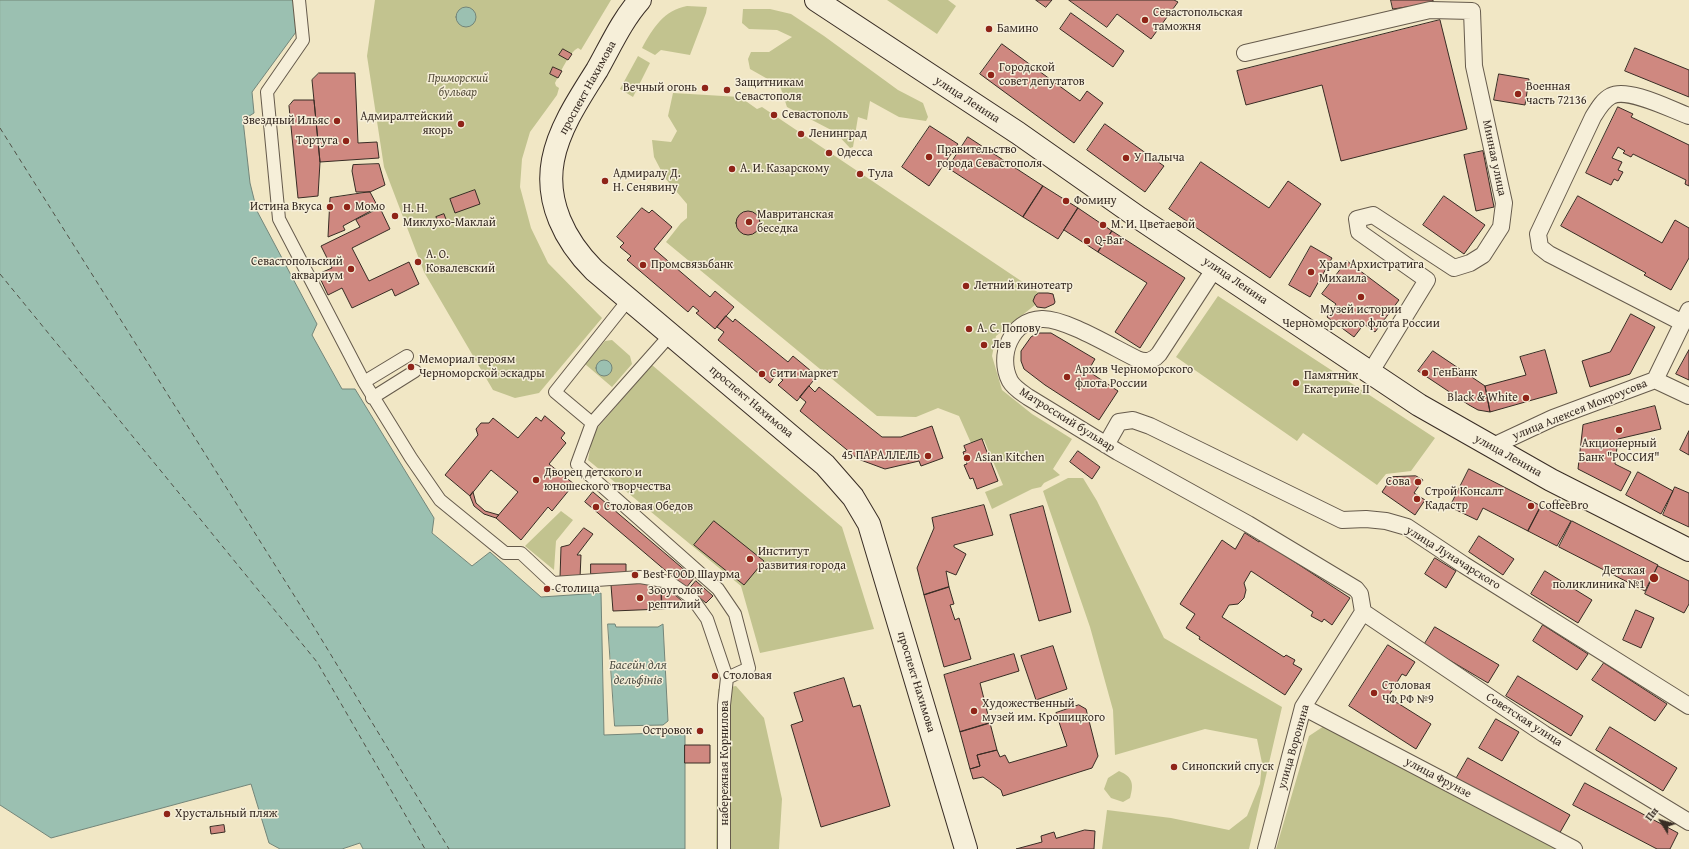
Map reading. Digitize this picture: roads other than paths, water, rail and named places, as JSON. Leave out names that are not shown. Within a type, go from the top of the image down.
[{"type":"main road","name":"проспект Нахимова","points":[[640,0],[623,24],[570,117],[556,148],[553,160],[552,196],[561,224],[569,240],[582,258],[825,465],[853,497],[869,524],[966,849]]},
{"type":"main road","name":"улица Ленина","points":[[816,0],[1018,132],[1139,218],[1419,405],[1551,480],[1689,550]]},
{"type":"street","points":[[299,0],[303,40],[267,92],[279,219],[372,398],[440,500],[505,553],[521,553],[553,583],[640,577],[669,582],[692,598],[707,619],[727,678],[749,668],[735,614],[718,589],[576,464],[592,423],[671,334]]},
{"type":"street","name":"Минная улица","points":[[1245,53],[1430,10],[1472,11],[1474,66],[1504,203],[1501,227],[1483,255],[1470,263],[1454,268],[1373,215],[1357,219],[1358,232],[1427,280],[1370,373]]},
{"type":"street","name":"улица Алексея Мокроусова","points":[[1491,447],[1553,418],[1655,380],[1686,316],[1549,254],[1540,247],[1538,234],[1593,117],[1603,102],[1612,95],[1623,94],[1642,98],[1689,116]]},
{"type":"street","name":"Матросский бульвар","points":[[1215,268],[1159,354],[1151,360],[1137,360],[1061,321],[1041,319],[1028,322],[1017,329],[1011,336],[1004,358],[1006,371],[1011,382],[1018,390],[1106,445],[1248,524],[1351,585],[1360,594],[1363,612]]},
{"type":"street","points":[[592,423],[555,392],[629,299]]},
{"type":"street","points":[[364,382],[407,356]]},
{"type":"street","points":[[372,398],[415,371]]},
{"type":"street","points":[[1655,380],[1689,396]]},
{"type":"street","name":"улица Луначарского","points":[[1106,445],[1119,422],[1134,420],[1150,426],[1342,520],[1366,519],[1386,521],[1407,527],[1687,706]]},
{"type":"street","name":"улица Воронина","points":[[1266,849],[1303,707],[1363,612]]},
{"type":"street","name":"Советская улица","points":[[1363,612],[1544,734],[1689,822]]},
{"type":"street","name":"набережная Корнилова","points":[[724,849],[724,705],[727,678]]},
{"type":"street","name":"улица Фрунзе","points":[[1303,707],[1574,849]]},
{"type":"water","points":[[0,0],[294,0],[296,32],[252,92],[254,113],[243,120],[250,183],[257,211],[317,324],[312,335],[342,389],[355,389],[434,518],[432,533],[472,566],[490,552],[541,597],[601,593],[604,735],[685,732],[685,849],[363,849],[360,843],[342,849],[280,849],[269,843],[251,784],[51,838],[0,805]]},
{"type":"water","points":[[462,7],[470,7],[476,13],[476,21],[470,27],[462,27],[456,21],[456,13]]},
{"type":"water","points":[[601,360],[607,360],[612,365],[610,374],[607,376],[601,376],[596,371],[596,365]]},
{"type":"water","name":"Басейн для дельфiнiв","points":[[608,624],[615,624],[616,627],[658,627],[663,624],[668,721],[663,725],[615,726]]},
{"type":"place","name":"Севастопольская таможня","points":[[1145,20]]},
{"type":"place","name":"Бамино","points":[[989,29]]},
{"type":"place","name":"Городской совет депутатов","points":[[991,75]]},
{"type":"place","name":"Вечный огонь","points":[[705,88]]},
{"type":"place","name":"Защитникам Севастополя","points":[[727,90]]},
{"type":"place","name":"Военная часть 72136","points":[[1518,94]]},
{"type":"place","name":"Севастополь","points":[[774,115]]},
{"type":"place","name":"Звездный Ильяс","points":[[337,121]]},
{"type":"place","name":"Адмиралтейский якорь","points":[[461,124]]},
{"type":"place","name":"Ленинград","points":[[801,134]]},
{"type":"place","name":"Тортуга","points":[[346,141]]},
{"type":"place","name":"Одесса","points":[[829,153]]},
{"type":"place","name":"Правительство города Севастополя","points":[[929,157]]},
{"type":"place","name":"У Палыча","points":[[1126,158]]},
{"type":"place","name":"А. И. Казарскому","points":[[732,169]]},
{"type":"place","name":"Тула","points":[[860,174]]},
{"type":"place","name":"Адмиралу Д. Н. Сенявину","points":[[605,181]]},
{"type":"place","name":"Фомину","points":[[1066,201]]},
{"type":"place","name":"Истина Вкуса","points":[[330,207]]},
{"type":"place","name":"Момо","points":[[347,207]]},
{"type":"place","name":"Н. Н. Миклухо-Маклай","points":[[395,216]]},
{"type":"place","name":"Мавританская беседка","points":[[749,222]]},
{"type":"place","name":"М. И. Цветаевой","points":[[1103,225]]},
{"type":"place","name":"Q-Bar","points":[[1087,241]]},
{"type":"place","name":"А. О. Ковалевский","points":[[418,262]]},
{"type":"place","name":"Промсвязьбанк","points":[[643,265]]},
{"type":"place","name":"Севастопольский аквариум","points":[[351,269]]},
{"type":"place","name":"Храм Архистратига Михаила","points":[[1311,272]]},
{"type":"place","name":"Летний кинотеатр","points":[[966,286]]},
{"type":"place","name":"Музей истории Черноморского флота России","points":[[1361,297]]},
{"type":"place","name":"А. С. Попову","points":[[969,329]]},
{"type":"place","name":"Лев","points":[[984,345]]},
{"type":"place","name":"Мемориал героям Черноморской эскадры","points":[[411,367]]},
{"type":"place","name":"ГенБанк","points":[[1425,373]]},
{"type":"place","name":"Сити маркет","points":[[762,374]]},
{"type":"place","name":"Архив Черноморского флота России","points":[[1067,377]]},
{"type":"place","name":"Памятник Екатерине II","points":[[1296,383]]},
{"type":"place","name":"Black & White","points":[[1526,398]]},
{"type":"place","name":"Акционерный Банк \"РОССИЯ\"","points":[[1619,430]]},
{"type":"place","name":"45 ПАРАЛЛЕЛЬ","points":[[928,456]]},
{"type":"place","name":"Asian Kitchen","points":[[967,458]]},
{"type":"place","name":"Дворец детского и юношеского творчества","points":[[536,480]]},
{"type":"place","name":"Сова","points":[[1418,482]]},
{"type":"place","name":"Строй Консалт Кадастр","points":[[1417,499]]},
{"type":"place","name":"CoffeeBro","points":[[1531,506]]},
{"type":"place","name":"Столовая Обедов","points":[[596,507]]},
{"type":"place","name":"Институт развития города","points":[[750,559]]},
{"type":"place","name":"Best FOOD Шаурма","points":[[635,575]]},
{"type":"place","name":"Детская поликлиника №1","points":[[1654,578]]},
{"type":"place","name":"Столица","points":[[547,589]]},
{"type":"place","name":"Зооуголок рептилий","points":[[640,598]]},
{"type":"place","name":"Столовая","points":[[715,676]]},
{"type":"place","name":"Столовая ЧФ РФ №9","points":[[1374,693]]},
{"type":"place","name":"Художественный музей им. Крошицкого","points":[[974,711]]},
{"type":"place","name":"Островок","points":[[700,731]]},
{"type":"place","name":"Синопский спуск","points":[[1174,767]]},
{"type":"place","name":"Хрустальный пляж","points":[[167,814]]},
{"type":"park label","name":"Приморский бульвар","points":[[458,86]]}]
